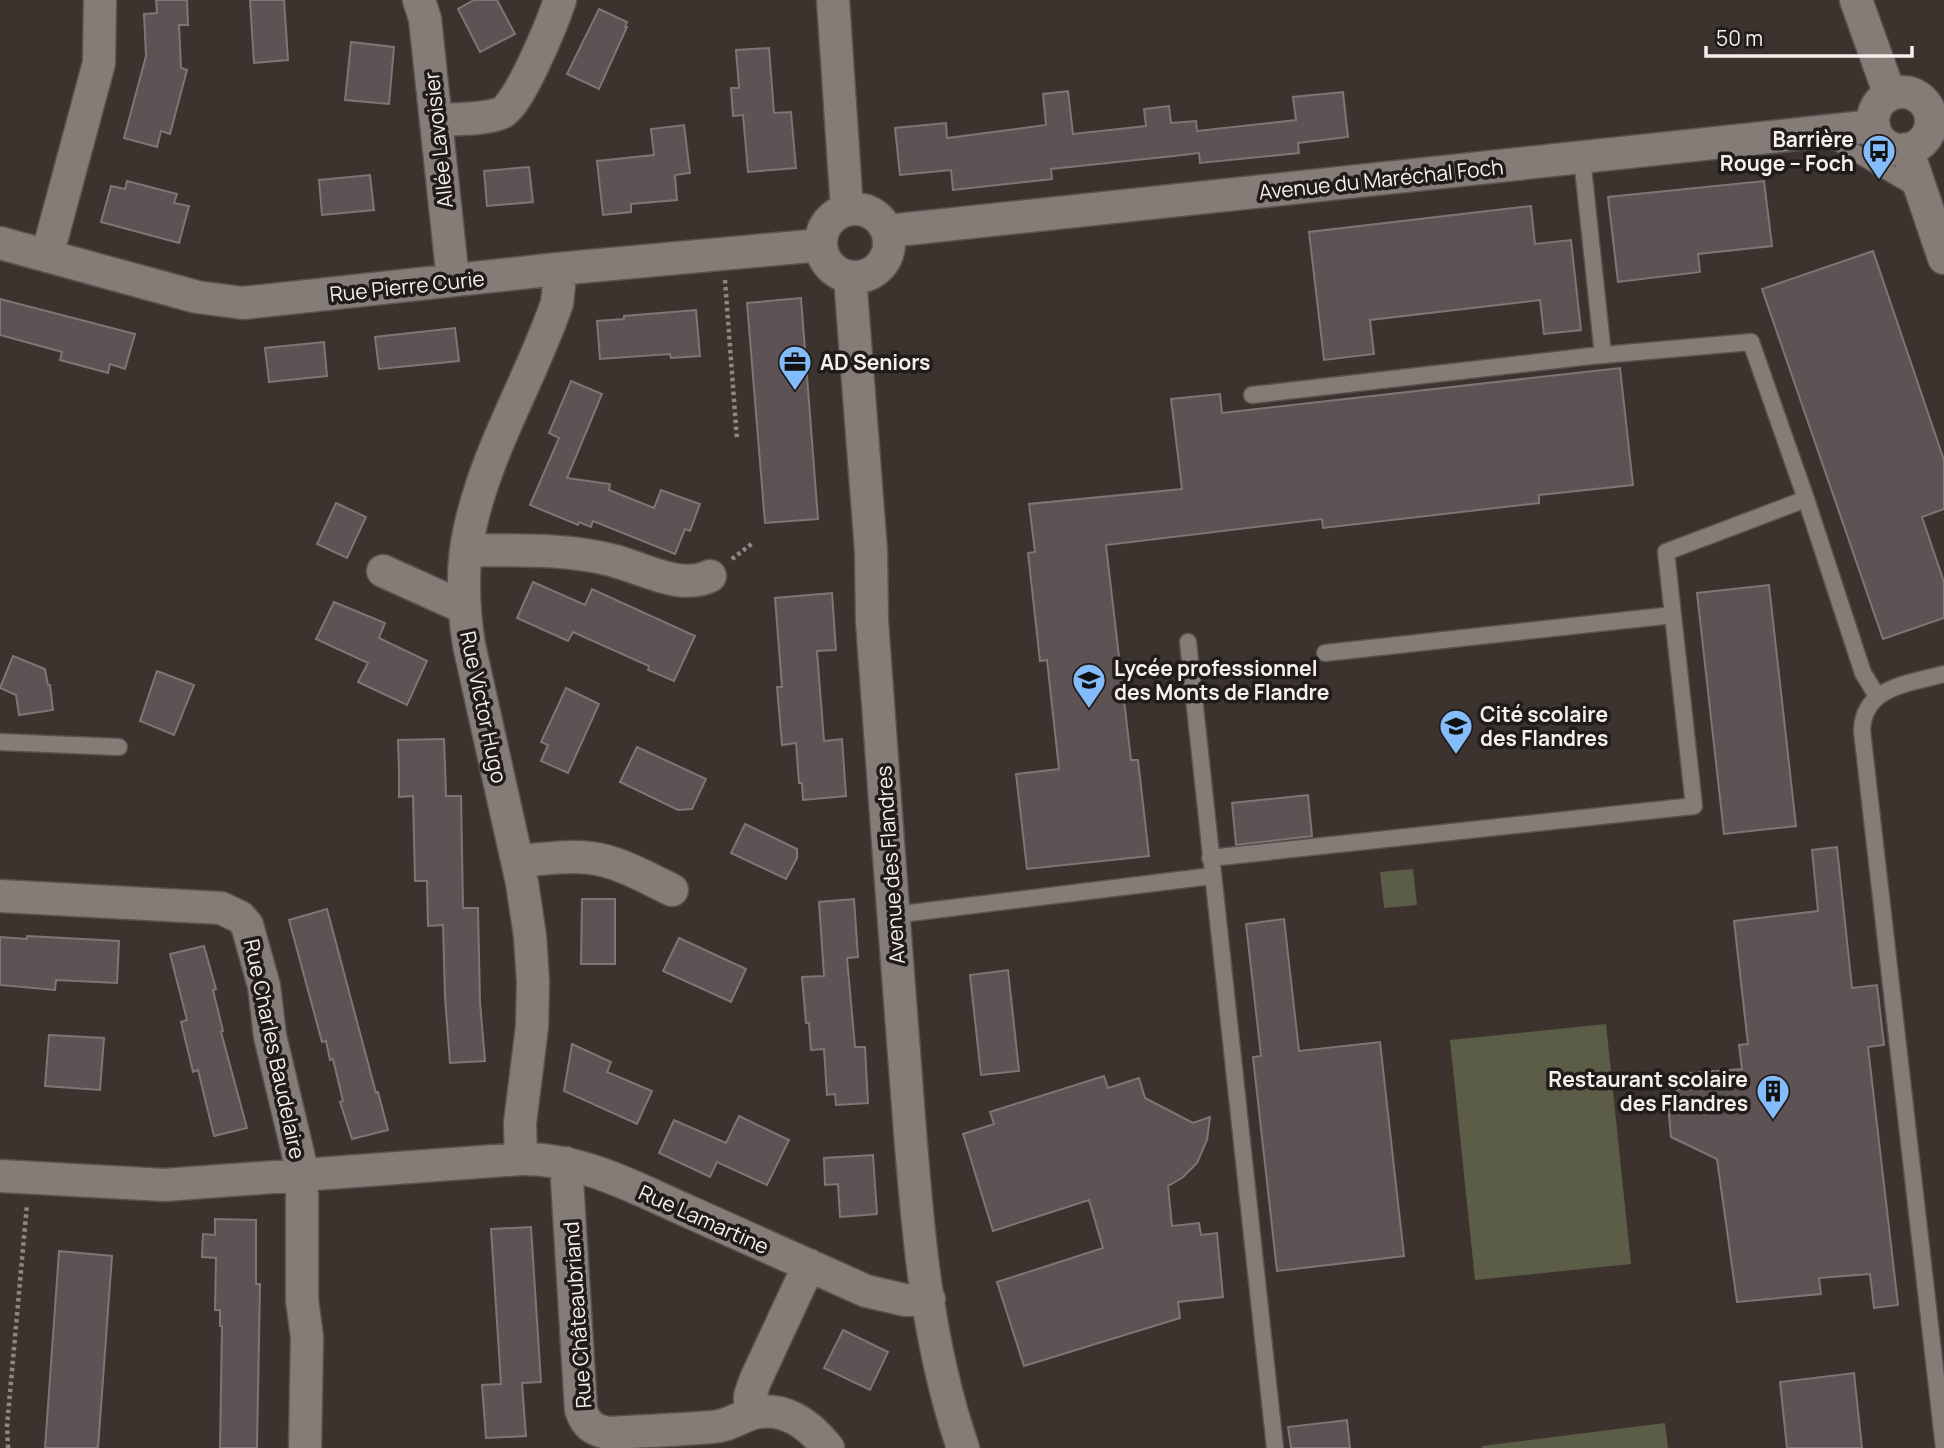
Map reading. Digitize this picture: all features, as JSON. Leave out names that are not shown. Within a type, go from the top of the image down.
[{"type":"street","points":[[47,256],[99,63],[100,0]]},
{"type":"street","name":"Allée Lavoisier","points":[[419,0],[425,19],[453,280]]},
{"type":"street","points":[[436,120],[496,115],[508,109],[522,88],[560,0]]},
{"type":"street","points":[[833,0],[847,210]]},
{"type":"street","points":[[1856,0],[1889,95]]},
{"type":"street","points":[[1904,92],[1913,94],[1937,115],[1927,136],[1916,146],[1907,149],[1888,146],[1880,139],[1874,126],[1876,108],[1889,95],[1904,92]]},
{"type":"street","name":"Avenue du Maréchal Foch","points":[[888,232],[1874,126]]},
{"type":"street","points":[[1907,149],[1944,258]]},
{"type":"street","points":[[847,210],[869,212],[882,222],[888,232],[890,249],[882,265],[867,275],[850,277],[831,268],[823,255],[822,233],[836,215],[847,210]]},
{"type":"street","name":"Rue Pierre Curie","points":[[0,243],[197,297],[230,302],[274,301],[558,269],[821,245]]},
{"type":"street","name":"Rue Victor Hugo","points":[[521,1159],[520,1123],[532,1027],[533,982],[526,904],[470,646],[465,608],[466,550],[473,513],[484,479],[558,303],[558,269]]},
{"type":"street","name":"Avenue des Flandres","points":[[850,277],[870,538],[872,621],[916,1205],[929,1299],[948,1399],[963,1448]]},
{"type":"street","points":[[466,550],[578,553],[684,580],[710,576]]},
{"type":"street","points":[[383,571],[465,608]]},
{"type":"street","points":[[518,861],[592,858],[622,866],[672,890]]},
{"type":"street","name":"Rue Charles Baudelaire","points":[[0,896],[221,908],[240,917],[251,934],[264,986],[270,1037],[296,1142],[301,1175],[302,1287],[307,1337],[305,1448]]},
{"type":"street","name":"Rue Lamartine","points":[[474,1162],[521,1159],[566,1163],[623,1183],[879,1295],[905,1300],[929,1299]]},
{"type":"street","name":"Rue Charles Baudelaire","points":[[0,1176],[147,1186],[474,1162]]},
{"type":"street","name":"Rue Châteaubriand","points":[[566,1163],[581,1410],[587,1423],[592,1428],[608,1433],[674,1430],[725,1426],[750,1414],[778,1412],[793,1417],[815,1432],[828,1448]]},
{"type":"street","points":[[750,1414],[750,1396],[755,1381],[809,1265]]},
{"type":"lane","points":[[1820,132],[1921,192]]},
{"type":"lane","points":[[1582,158],[1603,355]]},
{"type":"lane","points":[[1252,395],[1603,355],[1751,342],[1863,673],[1877,696]]},
{"type":"lane","points":[[1210,858],[1694,806],[1666,552],[1806,499]]},
{"type":"lane","points":[[1325,653],[1673,615]]},
{"type":"lane","points":[[1188,642],[1275,1448]]},
{"type":"lane","points":[[1944,674],[1888,690],[1877,696],[1864,711],[1862,730],[1944,1448]]},
{"type":"lane","points":[[0,742],[119,747]]},
{"type":"lane","points":[[893,915],[1212,876]]},
{"type":"path","points":[[723,254],[737,440]]},
{"type":"path","points":[[8,1448],[7,1426],[28,1198],[45,1199],[45,1179]]},
{"type":"green space","points":[[1413,869],[1417,905],[1384,908],[1380,872]]},
{"type":"green space","points":[[1606,1024],[1631,1264],[1475,1280],[1450,1040]]},
{"type":"green space","points":[[1665,1423],[1668,1448],[1482,1448],[1482,1446]]},
{"type":"building","points":[[156,0],[187,0],[188,25],[179,25],[181,68],[187,70],[170,134],[161,131],[157,147],[124,138],[146,56],[144,14],[157,13]]},
{"type":"building","points":[[250,0],[284,0],[288,60],[254,63]]},
{"type":"building","points":[[474,0],[497,0],[515,34],[480,52],[458,9]]},
{"type":"building","points":[[599,9],[627,22],[627,27],[599,89],[567,74]]},
{"type":"building","points":[[351,42],[394,47],[389,104],[345,100]]},
{"type":"building","points":[[769,48],[774,113],[791,112],[796,168],[748,172],[743,115],[733,116],[731,88],[739,88],[736,50]]},
{"type":"building","points":[[1068,91],[1073,134],[1146,126],[1144,109],[1169,106],[1171,123],[1196,121],[1197,131],[1296,120],[1293,97],[1343,92],[1348,137],[1298,143],[1299,153],[1200,163],[1199,153],[1051,169],[1052,179],[953,190],[951,170],[900,175],[895,128],[946,123],[947,138],[1046,125],[1043,94]]},
{"type":"building","points":[[684,125],[690,173],[675,175],[677,200],[631,204],[631,212],[603,215],[597,161],[654,155],[651,129]]},
{"type":"building","points":[[529,167],[533,202],[487,206],[484,171]]},
{"type":"building","points":[[370,175],[374,210],[322,215],[319,180]]},
{"type":"building","points":[[127,181],[177,194],[174,203],[189,206],[179,243],[101,222],[111,186],[125,189]]},
{"type":"building","points":[[1764,181],[1772,246],[1698,254],[1700,272],[1618,282],[1608,197]]},
{"type":"building","points":[[1531,206],[1535,244],[1571,240],[1581,330],[1544,334],[1540,300],[1370,320],[1374,354],[1324,360],[1309,232]]},
{"type":"building","points":[[1873,251],[1944,460],[1944,509],[1922,517],[1944,582],[1944,618],[1883,639],[1762,289]]},
{"type":"building","points":[[801,298],[818,519],[765,523],[747,303]]},
{"type":"building","points":[[0,299],[135,334],[125,369],[110,364],[108,373],[60,360],[62,352],[0,335]]},
{"type":"building","points":[[696,310],[700,356],[671,358],[670,354],[600,359],[597,321]]},
{"type":"building","points":[[455,328],[459,361],[379,369],[375,337]]},
{"type":"building","points":[[324,342],[327,376],[269,382],[265,348]]},
{"type":"building","points":[[1620,368],[1633,485],[1539,495],[1539,503],[1323,528],[1322,519],[1106,545],[1131,760],[1138,760],[1149,856],[1027,869],[1016,774],[1059,769],[1047,660],[1040,661],[1028,553],[1035,552],[1029,504],[1182,489],[1171,399],[1220,394],[1222,413]]},
{"type":"building","points":[[571,381],[602,394],[567,478],[610,484],[609,490],[654,508],[661,490],[700,504],[690,531],[685,529],[675,554],[593,521],[591,527],[579,522],[578,525],[530,505],[559,438],[549,433]]},
{"type":"building","points":[[336,503],[366,517],[347,558],[317,544]]},
{"type":"building","points":[[533,582],[585,605],[592,589],[695,636],[674,681],[648,670],[649,666],[573,632],[568,641],[517,618]]},
{"type":"building","points":[[1769,585],[1796,826],[1724,834],[1697,593]]},
{"type":"building","points":[[832,593],[836,650],[817,651],[824,741],[842,739],[846,796],[803,800],[796,743],[782,745],[777,687],[782,687],[775,598]]},
{"type":"building","points":[[334,602],[385,623],[379,638],[427,661],[407,705],[358,682],[368,663],[316,639]]},
{"type":"building","points":[[13,656],[45,669],[53,710],[19,715],[16,695],[0,688]]},
{"type":"building","points":[[157,671],[194,685],[174,735],[140,721]]},
{"type":"building","points":[[566,688],[599,704],[568,773],[541,761],[548,745],[541,742]]},
{"type":"building","points":[[444,739],[446,796],[461,796],[463,908],[478,908],[480,1002],[485,1061],[450,1063],[443,925],[428,926],[427,881],[415,881],[413,796],[399,797],[398,740]]},
{"type":"building","points":[[637,747],[706,779],[692,809],[678,810],[620,782]]},
{"type":"building","points":[[1308,795],[1312,836],[1236,845],[1232,803]]},
{"type":"building","points":[[745,824],[797,849],[797,858],[786,879],[731,853]]},
{"type":"building","name":"Restaurant scolaire des Flandres","points":[[1837,847],[1852,988],[1877,985],[1884,1045],[1868,1047],[1898,1305],[1874,1308],[1870,1274],[1819,1278],[1821,1294],[1737,1302],[1717,1159],[1671,1137],[1668,1105],[1690,1073],[1742,1069],[1739,1045],[1748,1044],[1734,921],[1818,911],[1812,850]]},
{"type":"building","points":[[582,899],[615,899],[615,964],[581,964]]},
{"type":"building","points":[[854,899],[858,957],[847,958],[855,1047],[865,1047],[868,1103],[836,1105],[835,1094],[827,1095],[824,1049],[811,1050],[802,977],[824,976],[819,902]]},
{"type":"building","points":[[327,909],[388,1130],[352,1139],[340,1102],[343,1101],[333,1059],[330,1060],[326,1041],[322,1042],[289,920]]},
{"type":"building","points":[[1284,919],[1299,1051],[1380,1042],[1404,1256],[1277,1271],[1253,1057],[1261,1056],[1246,924]]},
{"type":"building","points":[[27,936],[119,941],[117,983],[56,980],[55,990],[0,985],[0,937],[27,939]]},
{"type":"building","points":[[679,938],[746,969],[731,1002],[663,971]]},
{"type":"building","points":[[204,946],[216,989],[213,990],[223,1031],[221,1032],[247,1128],[214,1136],[198,1070],[193,1072],[181,1022],[187,1020],[170,954]]},
{"type":"building","points":[[1008,970],[1019,1071],[981,1075],[970,975]]},
{"type":"building","points":[[49,1035],[104,1038],[100,1090],[45,1086]]},
{"type":"building","points":[[572,1044],[611,1062],[607,1072],[652,1091],[637,1124],[564,1091]]},
{"type":"building","points":[[1104,1076],[1108,1088],[1139,1078],[1145,1098],[1193,1123],[1210,1117],[1207,1140],[1197,1163],[1182,1178],[1168,1186],[1172,1226],[1199,1223],[1201,1235],[1217,1233],[1223,1297],[1178,1302],[1180,1318],[1024,1366],[997,1282],[1103,1248],[1089,1200],[993,1231],[963,1134],[994,1124],[990,1112]]},
{"type":"building","points":[[739,1116],[789,1140],[767,1185],[717,1162],[710,1177],[659,1153],[674,1120],[726,1143]]},
{"type":"building","points":[[873,1155],[877,1214],[840,1217],[838,1184],[825,1185],[824,1158]]},
{"type":"building","points":[[215,1219],[256,1220],[256,1284],[260,1284],[257,1448],[220,1448],[222,1326],[220,1310],[215,1310],[216,1258],[202,1257],[203,1234],[215,1235]]},
{"type":"building","points":[[531,1227],[541,1382],[522,1383],[526,1436],[486,1438],[482,1385],[501,1384],[491,1229]]},
{"type":"building","points":[[59,1251],[112,1256],[98,1448],[45,1448]]},
{"type":"building","points":[[843,1330],[888,1352],[870,1390],[824,1368]]},
{"type":"building","points":[[1854,1373],[1862,1448],[1787,1448],[1780,1382]]},
{"type":"building","points":[[1347,1420],[1350,1448],[1291,1448],[1288,1427]]},
{"type":"place","name":"Barrière Rouge – Foch","points":[[1879,181]]},
{"type":"place","name":"AD Seniors","points":[[795,392]]},
{"type":"place","name":"Lycée professionnel des Monts de Flandre","points":[[1089,710]]},
{"type":"place","name":"Cité scolaire des Flandres","points":[[1456,756]]},
{"type":"place","name":"Restaurant scolaire des Flandres","points":[[1773,1121]]}]
